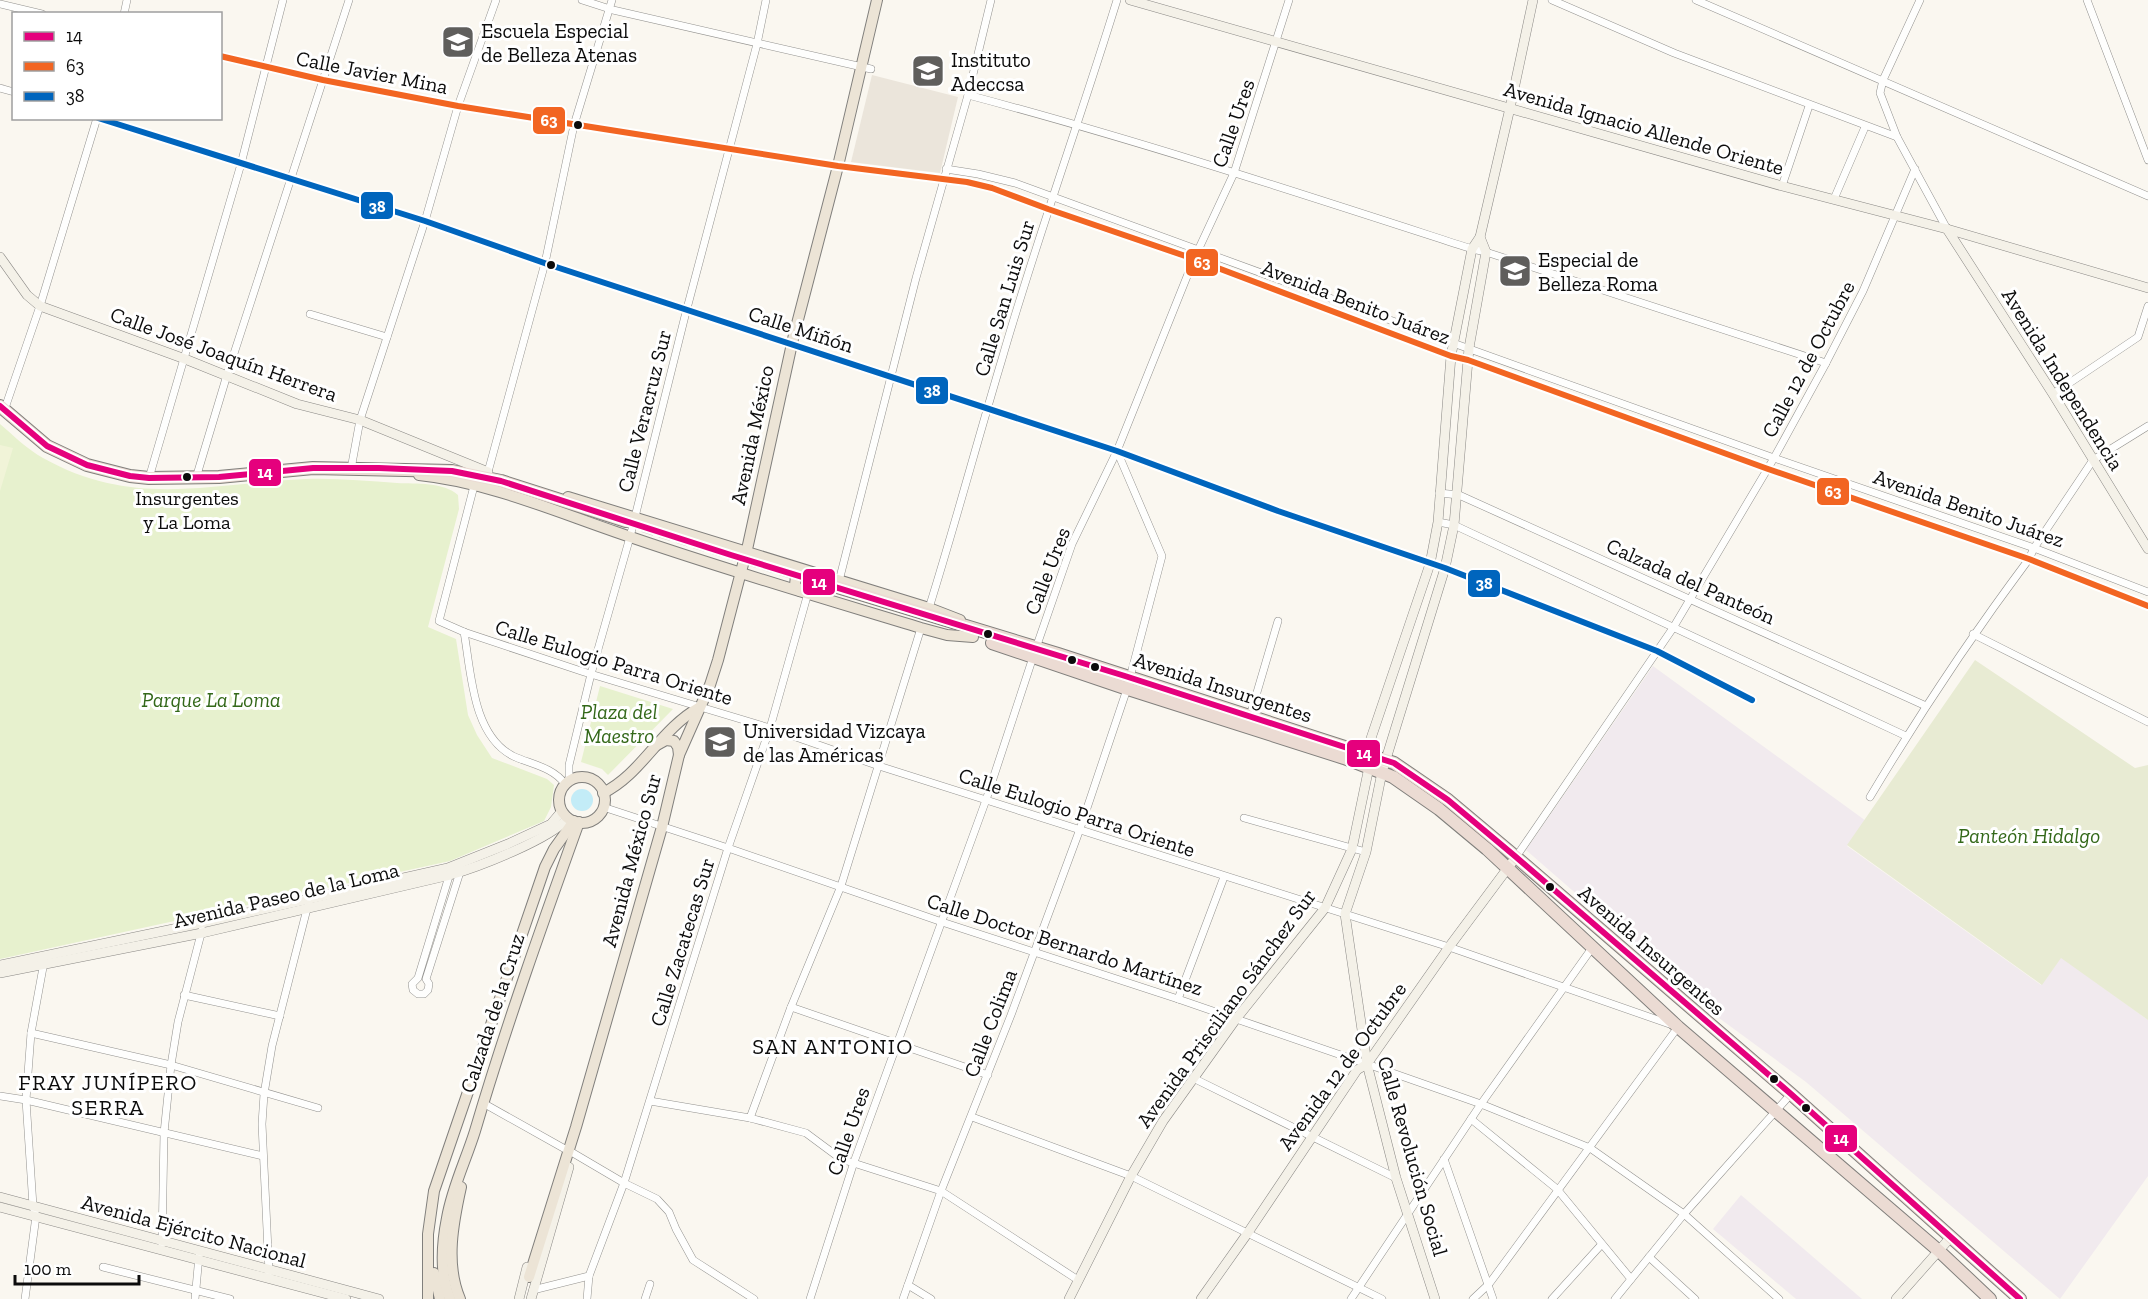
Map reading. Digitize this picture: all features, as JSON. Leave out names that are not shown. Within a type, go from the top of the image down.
[{"type":"highway","points":[[2,409],[47,446],[108,471],[149,478],[196,478],[313,468],[469,473],[501,480],[628,525]]},
{"type":"highway","name":"Avenida Insurgentes","points":[[812,589],[1035,652],[1369,767],[1394,763],[1448,800],[1516,857],[1791,1094],[2019,1299]]},
{"type":"highway","name":"Avenida Insurgentes","points":[[1129,683],[1250,716],[1366,753],[1384,766],[1393,777],[1439,809],[1487,849],[1678,1027],[1939,1251],[1990,1299]]},
{"type":"main road","points":[[838,166],[865,70],[877,0]]},
{"type":"main road","name":"Avenida Ignacio Allende Oriente","points":[[1130,0],[1782,186],[1947,229],[2148,288]]},
{"type":"main road","points":[[1366,753],[1430,564],[1438,522],[1453,343],[1472,249],[1480,237],[1533,0]]},
{"type":"main road","name":"Avenida México","points":[[741,572],[792,344],[838,166]]},
{"type":"main road","name":"Avenida Independencia","points":[[1947,229],[2053,394],[2148,549]]},
{"type":"main road","points":[[1480,237],[1486,252]]},
{"type":"main road","name":"Avenida Prisciliano Sánchez Sur","points":[[1345,914],[1366,852],[1384,766],[1445,568],[1454,525],[1469,348],[1486,252]]},
{"type":"main road","name":"Calle José Joaquín Herrera","points":[[0,257],[27,295],[40,306],[227,375],[297,404],[360,420],[488,472]]},
{"type":"main road","points":[[351,469],[445,478],[548,507],[628,525]]},
{"type":"main road","points":[[488,472],[628,525]]},
{"type":"main road","name":"Avenida Insurgentes","points":[[628,525],[746,551],[929,608],[955,617],[974,633]]},
{"type":"main road","name":"Avenida Insurgentes","points":[[628,525],[741,572],[812,589],[947,635],[974,633]]},
{"type":"main road","name":"Avenida México Sur","points":[[532,1295],[569,1151],[662,827],[680,755],[718,660],[741,572]]},
{"type":"main road","points":[[810,572],[802,572],[796,576],[795,585],[812,589]]},
{"type":"main road","points":[[603,793],[623,781],[682,718],[700,707]]},
{"type":"main road","points":[[652,748],[660,742],[671,740],[676,743],[680,755]]},
{"type":"main road","name":"Avenida Prisciliano Sánchez Sur","points":[[1072,1298],[1078,1280],[1131,1176],[1163,1121],[1236,1019],[1325,908],[1352,849],[1369,767],[1366,753]]},
{"type":"main road","points":[[582,776],[597,782],[603,793],[603,807],[598,816],[592,820],[571,818],[558,802],[559,795],[567,782],[582,776]]},
{"type":"main road","name":"Avenida Paseo de la Loma","points":[[0,974],[308,910],[462,867],[551,825],[571,818]]},
{"type":"main road","name":"Calzada de la Cruz","points":[[443,1168],[544,867],[571,818]]},
{"type":"main road","name":"Calzada de la Cruz","points":[[450,1299],[445,1279],[444,1235],[451,1200],[511,1016],[571,818]]},
{"type":"main road","name":"Avenida 12 de Octubre","points":[[1201,1299],[1357,1070],[1367,1064],[1516,857]]},
{"type":"main road","name":"Avenida Paseo de la Loma","points":[[0,964],[449,871]]},
{"type":"main road","name":"Calle Revolución Social","points":[[1345,914],[1367,1064],[1396,1178],[1435,1299]]},
{"type":"main road","points":[[496,1012],[511,1016]]},
{"type":"main road","points":[[529,1277],[576,1126]]},
{"type":"main road","points":[[460,1299],[453,1280],[452,1238],[470,1146]]},
{"type":"main road","name":"Avenida México Sur","points":[[519,1299],[528,1263],[569,1151]]},
{"type":"main road","points":[[428,1299],[430,1214],[434,1191],[443,1168]]},
{"type":"main road","points":[[440,1299],[434,1277],[432,1232],[443,1168]]},
{"type":"main road","name":"Avenida Ejército Nacional","points":[[0,1197],[269,1274],[379,1299]]},
{"type":"main road","name":"Avenida Ejército Nacional","points":[[0,1207],[162,1245]]},
{"type":"main road","points":[[1896,1299],[1950,1238]]},
{"type":"main road","name":"Avenida Ejército Nacional","points":[[269,1274],[346,1299]]},
{"type":"street","points":[[149,478],[241,164],[283,0]]},
{"type":"street","points":[[196,478],[227,375],[349,0]]},
{"type":"street","points":[[351,469],[360,420],[425,221],[458,106],[496,0]]},
{"type":"street","points":[[582,0],[609,9],[865,70]]},
{"type":"street","points":[[488,472],[544,263],[574,125],[612,0]]},
{"type":"street","name":"Calle Veracruz Sur","points":[[567,782],[628,525],[730,148],[766,0]]},
{"type":"street","points":[[839,581],[991,0]]},
{"type":"street","name":"Calle San Luis Sur","points":[[929,608],[1048,209],[1117,0]]},
{"type":"street","name":"Calle Ures","points":[[810,1299],[854,1162],[986,800],[1072,544],[1117,451],[1194,259],[1234,173],[1278,41],[1289,0]]},
{"type":"street","points":[[1552,0],[1674,53],[1809,106],[1897,137]]},
{"type":"street","points":[[1696,0],[2148,196]]},
{"type":"street","points":[[1920,0],[1883,80],[1880,93],[1897,137],[1947,229]]},
{"type":"street","points":[[2087,0],[2148,160]]},
{"type":"street","points":[[0,4],[34,12]]},
{"type":"street","name":"Calle Javier Mina","points":[[222,56],[323,80],[458,106],[838,166],[943,179]]},
{"type":"street","points":[[968,95],[1077,124],[1234,173],[1826,363]]},
{"type":"street","points":[[1782,186],[1809,106]]},
{"type":"street","points":[[2,409],[40,306],[96,120]]},
{"type":"street","name":"Calle Miñón","points":[[103,120],[425,221],[544,263],[1117,451],[1278,511],[1445,568],[1657,651],[1752,700]]},
{"type":"street","points":[[1834,200],[1865,127]]},
{"type":"street","name":"Calle 12 de Octubre","points":[[1516,857],[1672,628],[1768,469],[1863,291],[1915,168]]},
{"type":"street","name":"Avenida Benito Juárez","points":[[946,169],[993,177],[1052,197],[1774,458],[2034,548],[2148,592]]},
{"type":"street","name":"Avenida Benito Juárez","points":[[943,179],[963,172]]},
{"type":"street","name":"Avenida Benito Juárez","points":[[943,179],[992,188],[1194,259],[1451,356],[1468,360],[1768,469],[2029,559],[2148,606]]},
{"type":"street","points":[[2053,394],[2138,337],[2148,306]]},
{"type":"street","points":[[310,314],[387,337]]},
{"type":"street","points":[[1870,796],[1906,736],[1973,634],[2029,559],[2034,548],[2094,460],[2148,426]]},
{"type":"street","name":"Calle Colima","points":[[903,1299],[941,1191],[1035,953],[1080,829],[1129,683],[1162,556],[1117,451]]},
{"type":"street","name":"Calle Eulogio Parra Oriente","points":[[474,486],[439,621],[464,632],[591,674],[770,728],[879,766],[1449,947],[1678,1027]]},
{"type":"street","name":"Calzada del Panteón","points":[[1439,493],[1457,494],[1926,706]]},
{"type":"street","points":[[1438,522],[1454,525],[1906,736]]},
{"type":"street","name":"Calle Zacatecas Sur","points":[[587,1299],[588,1276],[624,1183],[728,848],[770,728],[812,589]]},
{"type":"street","points":[[1250,716],[1278,621]]},
{"type":"street","points":[[750,1118],[791,1006],[841,886],[921,628]]},
{"type":"street","points":[[464,632],[476,704],[482,721],[493,738],[505,752],[549,771],[567,782]]},
{"type":"street","points":[[1973,634],[2148,722]]},
{"type":"street","name":"Calle Doctor Bernardo Martínez","points":[[603,807],[1367,1064],[1481,1104],[1590,1148],[1684,1214],[1779,1299]]},
{"type":"street","points":[[1244,818],[1366,852]]},
{"type":"street","points":[[449,871],[430,951],[426,979],[429,984],[428,990],[424,994],[418,994],[413,990],[412,984],[418,978],[430,951],[462,867]]},
{"type":"street","points":[[1178,999],[1224,877]]},
{"type":"street","points":[[269,1274],[262,1124],[264,1094],[267,1066],[309,899]]},
{"type":"street","points":[[162,1245],[164,1133],[171,1065],[184,994],[202,933],[202,923]]},
{"type":"street","points":[[1351,1299],[1481,1104],[1592,948]]},
{"type":"street","points":[[25,1299],[36,1216],[33,1206],[26,1100],[31,1033],[43,964],[47,954]]},
{"type":"street","points":[[184,994],[280,1016]]},
{"type":"street","points":[[791,1006],[988,1075]]},
{"type":"street","points":[[1473,1299],[1489,1284],[1678,1027]]},
{"type":"street","points":[[31,1033],[171,1065],[318,1108]]},
{"type":"street","points":[[1193,1078],[1396,1178]]},
{"type":"street","points":[[1615,1299],[1684,1214],[1791,1094]]},
{"type":"street","points":[[0,1096],[26,1100],[263,1156]]},
{"type":"street","points":[[650,1101],[750,1118],[806,1133],[841,1159],[941,1191],[1078,1280]]},
{"type":"street","points":[[483,1103],[624,1183],[657,1199],[669,1212],[693,1260],[754,1299]]},
{"type":"street","points":[[972,1117],[1131,1176],[1382,1299]]},
{"type":"street","points":[[1471,1119],[1557,1189],[1631,1279]]},
{"type":"street","points":[[1444,1159],[1493,1299]]},
{"type":"street","points":[[1552,1299],[1602,1245]]},
{"type":"street","points":[[195,1295],[199,1255]]},
{"type":"street","points":[[1648,1257],[1695,1299]]},
{"type":"street","points":[[103,1267],[195,1295],[230,1299]]},
{"type":"street","points":[[532,1295],[588,1276]]},
{"type":"street","points":[[645,1299],[650,1284]]},
{"type":"street","points":[[908,1285],[932,1299]]},
{"type":"shaded area","points":[[872,75],[958,97],[940,173],[851,162]]},
{"type":"shaded area","points":[[1653,666],[1866,821],[1847,846],[2041,985],[2061,957],[2148,1020],[2148,1176],[2060,1299],[1806,1082],[1719,1018],[1526,850]]},
{"type":"shaded area","points":[[1741,1195],[1862,1299],[1796,1299],[1713,1229]]},
{"type":"green space","name":"Parque La Loma","points":[[0,424],[43,458],[76,474],[109,483],[141,488],[205,488],[271,481],[340,479],[429,484],[445,488],[458,495],[459,509],[428,627],[456,639],[468,715],[477,735],[492,758],[547,779],[554,785],[551,807],[544,821],[450,861],[0,959]]},
{"type":"green space","points":[[0,445],[13,448],[0,491]]},
{"type":"green space","name":"Panteón Hidalgo","points":[[1975,660],[2135,768],[2148,765],[2148,1020],[2061,958],[2042,985],[1847,845]]},
{"type":"green space","name":"Plaza del Maestro","points":[[600,686],[673,709],[608,775],[602,769],[581,762]]},
{"type":"water","points":[[582,789],[590,792],[593,800],[590,808],[582,811],[574,808],[571,800],[574,792]]},
{"type":"tunnel","points":[[626,521],[821,582]]},
{"type":"transit line","name":"63","points":[[222,56],[323,80],[458,106],[838,166],[967,182],[992,188],[1194,259],[1451,356],[1468,360],[1768,469],[2029,559],[2148,606]]},
{"type":"transit line","name":"38","points":[[104,120],[425,221],[550,265],[1117,451],[1278,511],[1445,568],[1657,651],[1752,700]]},
{"type":"transit line","name":"14","points":[[0,406],[47,446],[87,465],[130,476],[219,477],[313,468],[379,468],[452,471],[501,481],[731,555],[1125,676],[1394,763],[1448,800],[1516,857],[1791,1094],[2020,1299]]},
{"type":"place","name":"Escuela Especial de Belleza Atenas","points":[[458,42]]},
{"type":"place","name":"Instituto Adeccsa","points":[[928,71]]},
{"type":"place","name":"Especial de Belleza Roma","points":[[1515,271]]},
{"type":"place","name":"Insurgentes y La Loma","points":[[187,477]]},
{"type":"place","name":"Universidad Vizcaya de las Américas","points":[[720,742]]},
{"type":"district","name":"SAN ANTONIO","points":[[833,1046]]},
{"type":"district","name":"FRAY JUNÍPERO SERRA","points":[[108,1094]]}]
